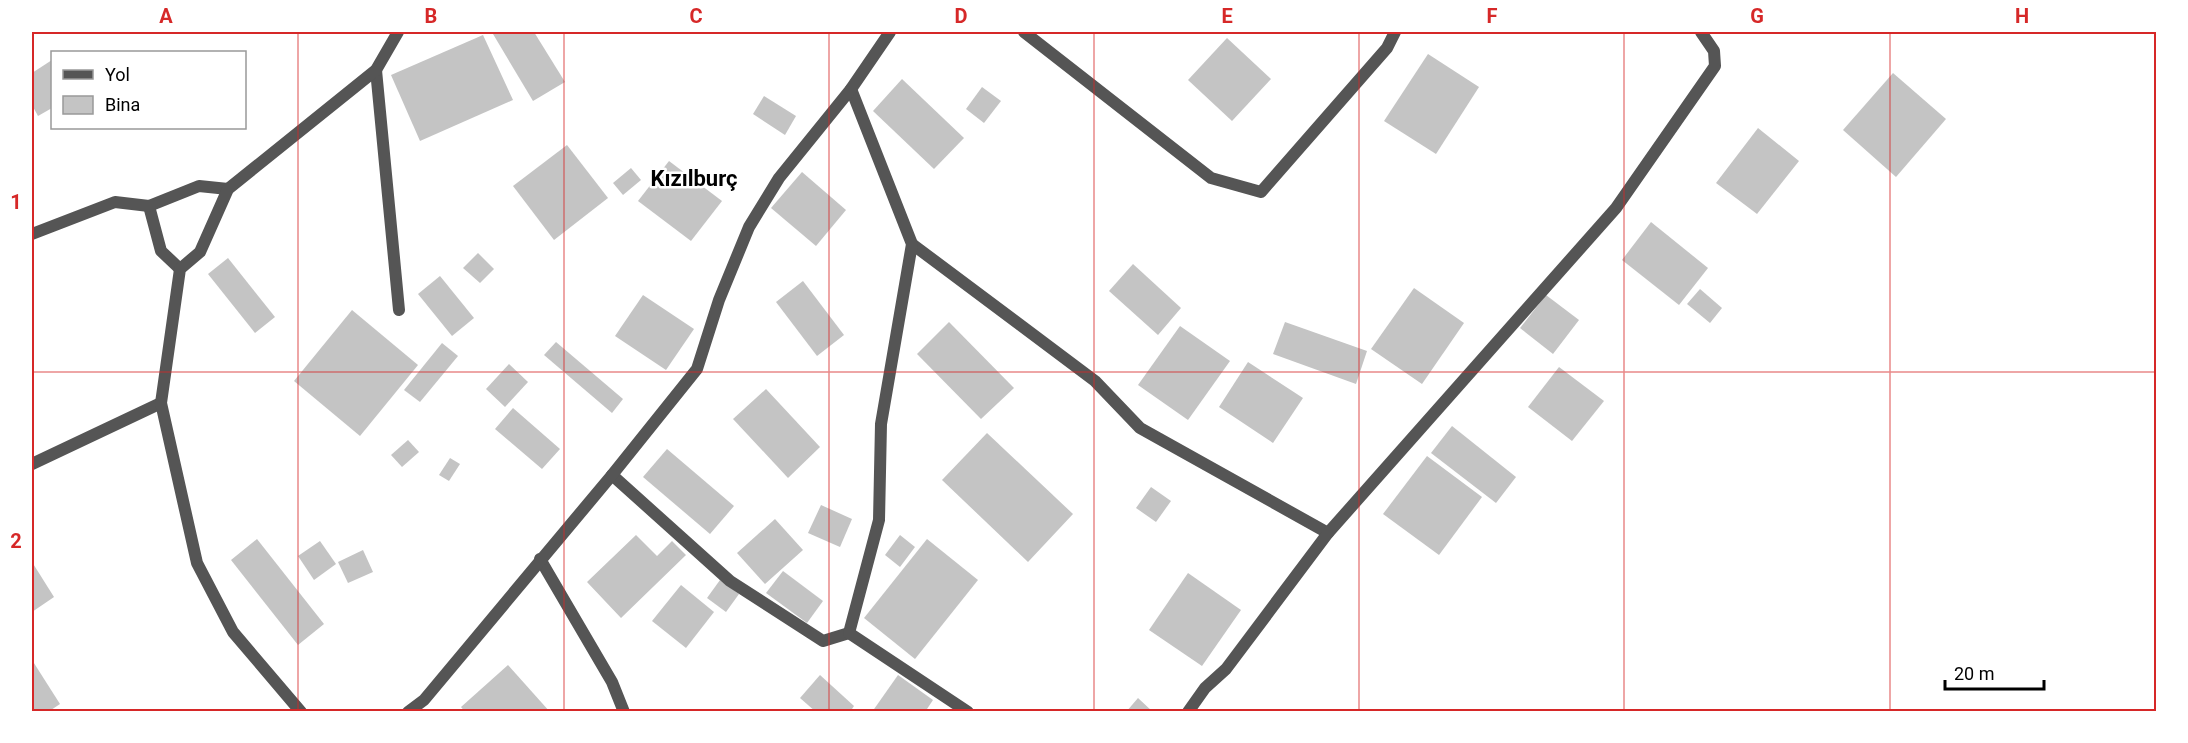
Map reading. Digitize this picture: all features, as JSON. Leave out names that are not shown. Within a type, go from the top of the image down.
[{"type":"street","points":[[301,711],[233,632],[197,563],[161,403],[180,270],[200,252],[228,189],[376,70],[398,32]]},
{"type":"street","points":[[408,711],[424,699],[612,476],[697,369],[719,300],[749,227],[778,178],[851,89],[890,32]]},
{"type":"street","points":[[1024,32],[1211,178],[1261,192],[1387,48],[1395,32]]},
{"type":"street","points":[[1188,711],[1205,688],[1226,669],[1328,533],[1616,208],[1715,66],[1714,51],[1701,32]]},
{"type":"street","points":[[376,70],[399,310]]},
{"type":"street","points":[[849,633],[879,520],[881,424],[912,244],[851,89]]},
{"type":"street","points":[[32,234],[115,202],[149,206],[199,186],[228,189]]},
{"type":"street","points":[[149,206],[161,251],[180,270]]},
{"type":"street","points":[[912,244],[1095,381],[1140,428],[1328,533]]},
{"type":"street","points":[[32,464],[161,403]]},
{"type":"street","points":[[612,476],[730,581],[823,641],[849,633]]},
{"type":"street","points":[[540,560],[612,682],[624,711]]},
{"type":"street","points":[[849,633],[968,711]]},
{"type":"building","points":[[497,32],[534,32],[565,82],[533,101],[493,34]]},
{"type":"building","points":[[483,35],[513,100],[420,141],[391,75]]},
{"type":"building","points":[[1227,38],[1271,79],[1232,121],[1188,80]]},
{"type":"building","points":[[1428,54],[1479,87],[1436,154],[1384,121]]},
{"type":"building","points":[[51,61],[51,109],[38,116],[32,105],[32,73]]},
{"type":"building","points":[[1893,73],[1946,119],[1896,177],[1843,130]]},
{"type":"building","points":[[902,79],[964,138],[934,169],[873,111]]},
{"type":"building","points":[[982,87],[1001,101],[984,123],[966,109]]},
{"type":"building","points":[[764,96],[796,116],[785,135],[753,114]]},
{"type":"building","points":[[1758,128],[1799,161],[1757,214],[1716,183]]},
{"type":"building","points":[[567,145],[608,198],[554,240],[513,186]]},
{"type":"building","points":[[669,161],[722,201],[691,241],[638,201]]},
{"type":"building","points":[[631,168],[641,180],[623,195],[613,183]]},
{"type":"building","points":[[802,172],[846,210],[816,246],[771,208]]},
{"type":"building","points":[[1651,222],[1708,268],[1679,305],[1622,260]]},
{"type":"building","points":[[478,253],[494,269],[480,283],[463,268]]},
{"type":"building","points":[[228,258],[275,317],[255,333],[208,274]]},
{"type":"building","points":[[1133,264],[1181,308],[1158,335],[1109,291]]},
{"type":"building","points":[[440,276],[474,318],[452,336],[418,294]]},
{"type":"building","points":[[803,281],[844,335],[817,356],[776,302]]},
{"type":"building","points":[[1414,288],[1464,323],[1422,384],[1371,349]]},
{"type":"building","points":[[1700,289],[1722,308],[1710,323],[1687,304]]},
{"type":"building","points":[[643,295],[694,329],[666,370],[615,336]]},
{"type":"building","points":[[1546,295],[1579,320],[1553,354],[1520,328]]},
{"type":"building","points":[[352,310],[418,365],[360,436],[294,381]]},
{"type":"building","points":[[949,322],[1014,388],[981,419],[917,354]]},
{"type":"building","points":[[1285,322],[1367,351],[1356,384],[1273,354]]},
{"type":"building","points":[[1180,326],[1230,361],[1188,420],[1138,385]]},
{"type":"building","points":[[556,342],[623,399],[612,413],[544,355]]},
{"type":"building","points":[[442,343],[458,356],[420,402],[404,390]]},
{"type":"building","points":[[1248,362],[1303,398],[1273,443],[1219,407]]},
{"type":"building","points":[[509,364],[528,382],[505,407],[486,389]]},
{"type":"building","points":[[1559,367],[1604,401],[1572,441],[1528,407]]},
{"type":"building","points":[[766,389],[820,447],[788,478],[733,419]]},
{"type":"building","points":[[513,408],[560,449],[542,469],[495,429]]},
{"type":"building","points":[[1452,426],[1516,477],[1496,503],[1431,453]]},
{"type":"building","points":[[987,433],[1073,514],[1028,562],[942,480]]},
{"type":"building","points":[[408,440],[419,452],[402,467],[391,455]]},
{"type":"building","points":[[667,449],[734,506],[710,534],[643,477]]},
{"type":"building","points":[[1427,456],[1482,497],[1439,555],[1383,514]]},
{"type":"building","points":[[450,458],[460,464],[449,481],[439,475]]},
{"type":"building","points":[[1151,487],[1171,501],[1156,522],[1136,508]]},
{"type":"building","points":[[821,505],[852,519],[840,547],[808,533]]},
{"type":"building","points":[[775,519],[803,550],[765,584],[737,553]]},
{"type":"building","points":[[636,535],[657,556],[672,541],[686,555],[621,618],[587,582]]},
{"type":"building","points":[[900,535],[915,547],[900,567],[885,555]]},
{"type":"building","points":[[257,539],[324,624],[298,645],[231,560]]},
{"type":"building","points":[[927,539],[978,580],[915,659],[864,618]]},
{"type":"building","points":[[320,541],[336,564],[314,580],[298,556]]},
{"type":"building","points":[[363,550],[373,572],[348,583],[338,562]]},
{"type":"building","points":[[32,562],[54,597],[32,612]]},
{"type":"building","points":[[783,571],[823,601],[807,623],[766,593]]},
{"type":"building","points":[[1188,573],[1241,610],[1202,666],[1149,630]]},
{"type":"building","points":[[720,580],[739,594],[726,612],[707,598]]},
{"type":"building","points":[[681,585],[714,612],[686,648],[652,621]]},
{"type":"building","points":[[32,660],[60,704],[48,712],[32,712]]},
{"type":"building","points":[[508,665],[550,712],[465,712],[461,707]]},
{"type":"building","points":[[820,675],[854,706],[850,712],[816,712],[800,698]]},
{"type":"building","points":[[898,675],[933,700],[925,712],[872,712]]},
{"type":"building","points":[[1138,698],[1153,712],[1126,712]]},
{"type":"district","name":"Kızılburç","points":[[694,178]]}]
